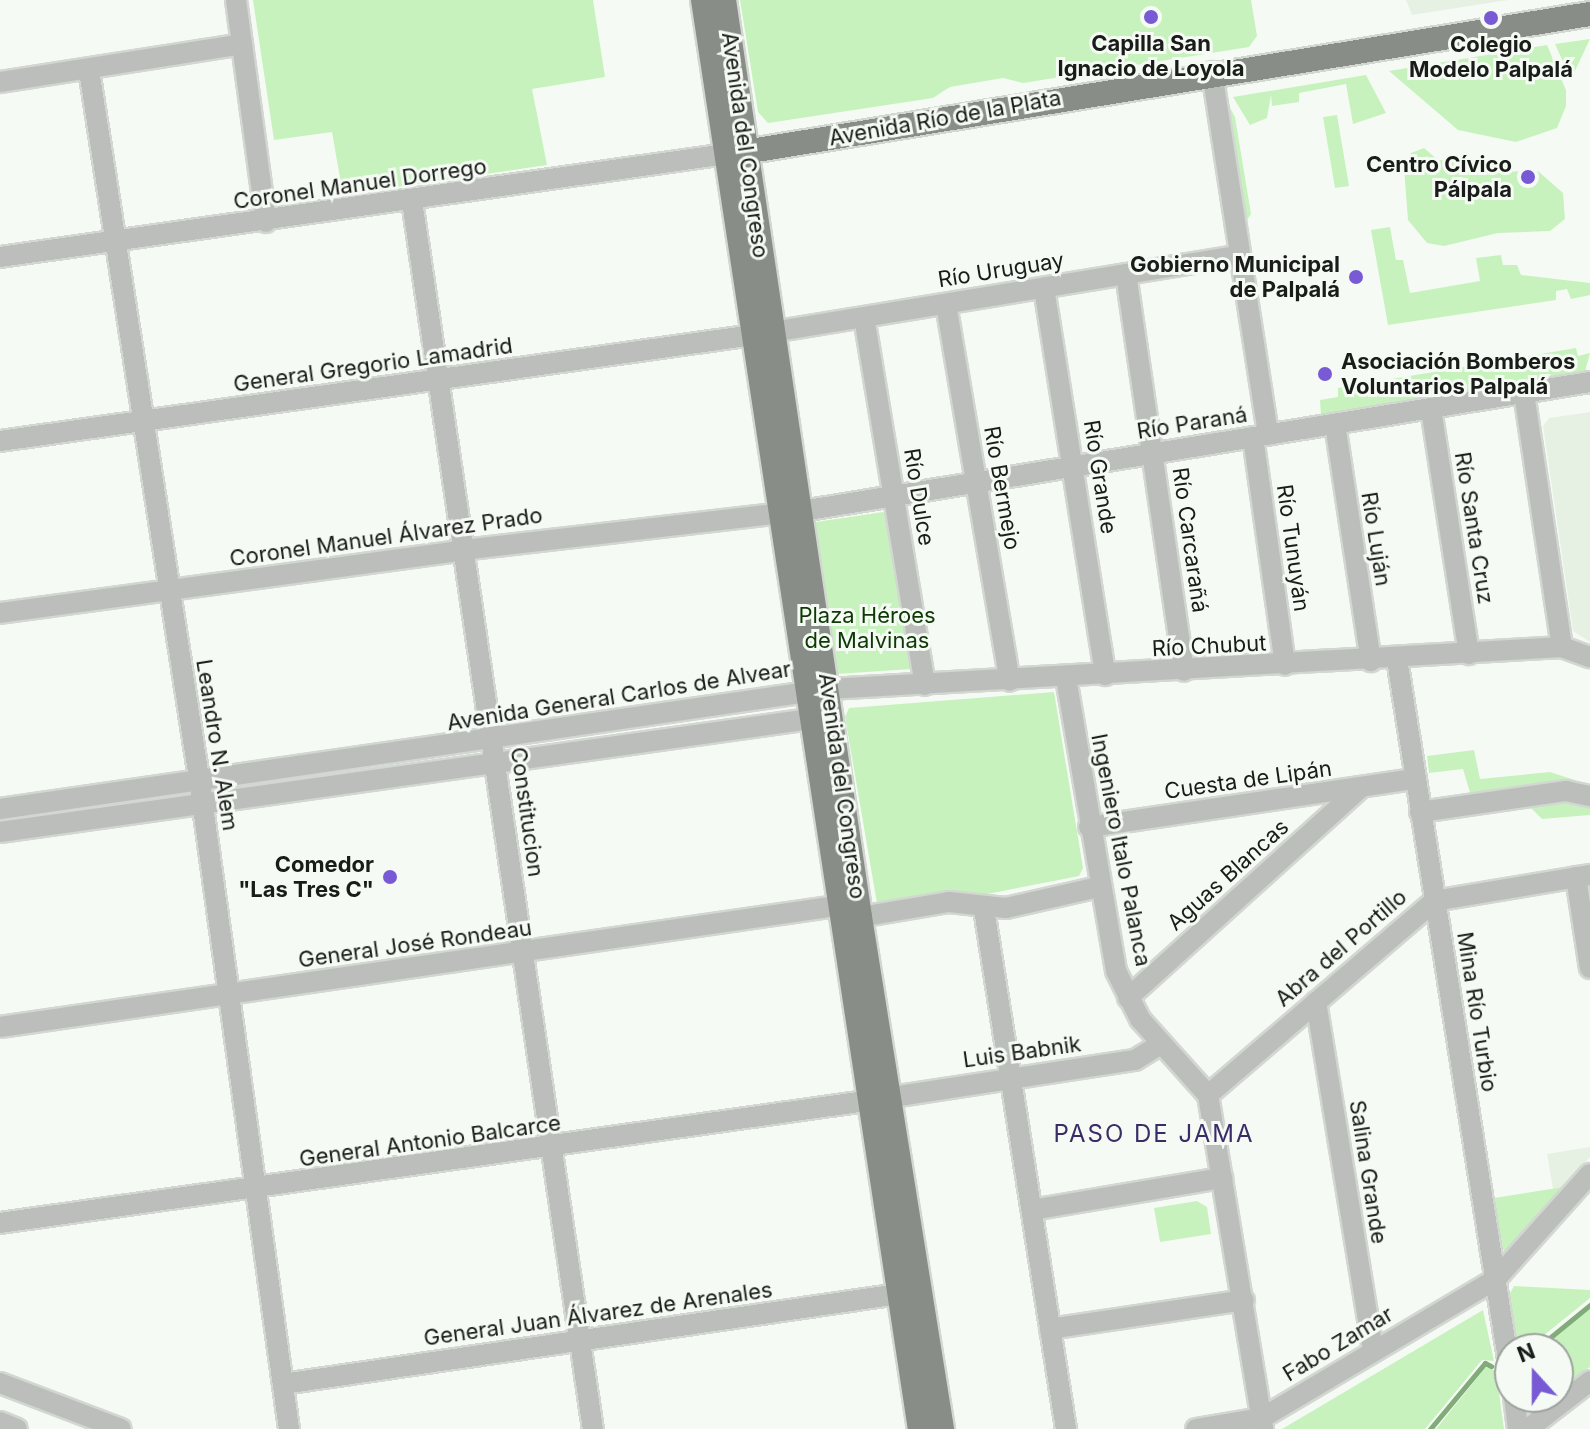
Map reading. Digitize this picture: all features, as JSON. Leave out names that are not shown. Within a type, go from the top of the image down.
[{"type":"main road","name":"Avenida del Congreso","points":[[703,0],[736,153],[817,691],[860,917],[878,1099]]},
{"type":"main road","name":"Avenida del Congreso","points":[[724,0],[736,153]]},
{"type":"main road","name":"Avenida Río de la Plata","points":[[736,153],[1212,72],[1590,14]]},
{"type":"main road","name":"Avenida del Congreso","points":[[817,691],[810,719],[837,906],[878,1099],[909,1292],[942,1429]]},
{"type":"main road","name":"Avenida del Congreso","points":[[909,1292],[920,1429]]},
{"type":"street","points":[[236,0],[266,222]]},
{"type":"street","points":[[0,82],[242,44]]},
{"type":"street","name":"Leandro N. Alem","points":[[89,70],[141,422],[203,801],[289,1429]]},
{"type":"street","name":"Río Tunuyán","points":[[1212,72],[1238,256],[1285,665]]},
{"type":"street","name":"Coronel Manuel Dorrego","points":[[0,257],[266,222],[736,153]]},
{"type":"street","name":"Constitucion","points":[[412,201],[441,379],[463,550],[593,1429]]},
{"type":"street","name":"Río Uruguay","points":[[763,334],[1238,256]]},
{"type":"street","name":"Río Carcarañá","points":[[1126,274],[1184,671]]},
{"type":"street","name":"Río Grande","points":[[1044,288],[1075,466],[1105,675]]},
{"type":"street","name":"Río Bermejo","points":[[946,304],[1010,681]]},
{"type":"street","name":"Río Dulce","points":[[864,317],[925,685]]},
{"type":"street","name":"General Gregorio Lamadrid","points":[[0,441],[763,334]]},
{"type":"street","name":"Río Paraná","points":[[790,511],[1590,382]]},
{"type":"street","points":[[1524,393],[1562,647]]},
{"type":"street","name":"Río Santa Cruz","points":[[1431,409],[1469,654]]},
{"type":"street","name":"Río Luján","points":[[1335,424],[1371,661]]},
{"type":"street","name":"Coronel Manuel Álvarez Prado","points":[[0,613],[463,550],[790,511]]},
{"type":"street","name":"Río Chubut","points":[[817,691],[1371,661],[1562,647],[1590,657]]},
{"type":"street","name":"Mina Río Turbio","points":[[1397,659],[1504,1333]]},
{"type":"street","name":"Ingeniero Italo Palanca","points":[[1066,678],[1099,887],[1116,971],[1128,998],[1159,1045],[1208,1095]]},
{"type":"street","name":"Avenida General Carlos de Alvear","points":[[0,809],[199,778],[493,741],[817,691]]},
{"type":"street","points":[[0,832],[203,801],[497,765],[810,719]]},
{"type":"street","name":"Cuesta de Lipán","points":[[1089,827],[1414,779]]},
{"type":"street","name":"Aguas Blancas","points":[[1128,998],[1360,788]]},
{"type":"street","points":[[1420,812],[1566,791],[1590,796]]},
{"type":"street","points":[[1583,876],[1590,968]]},
{"type":"street","name":"Abra del Portillo","points":[[1208,1095],[1434,901],[1583,876]]},
{"type":"street","points":[[837,906],[860,917],[949,902],[984,909],[1099,887]]},
{"type":"street","name":"General José Rondeau","points":[[0,1027],[837,906]]},
{"type":"street","points":[[984,909],[1066,1429]]},
{"type":"street","name":"Salina Grande","points":[[1316,1002],[1373,1350]]},
{"type":"street","name":"Luis Babnik","points":[[878,1099],[1135,1060],[1159,1045]]},
{"type":"street","points":[[1208,1095],[1262,1423]]},
{"type":"street","name":"General Antonio Balcarce","points":[[0,1223],[258,1190],[878,1099]]},
{"type":"street","name":"Fabo Zamar","points":[[1196,1429],[1262,1423],[1373,1350],[1496,1279],[1590,1174]]},
{"type":"street","points":[[1032,1210],[1222,1178]]},
{"type":"street","name":"General Juan Álvarez de Arenales","points":[[283,1384],[909,1292]]},
{"type":"street","points":[[1050,1329],[1244,1300]]},
{"type":"street","points":[[1528,1429],[1590,1381]]},
{"type":"street","points":[[0,1383],[121,1429]]},
{"type":"street","points":[[0,1422],[17,1429]]},
{"type":"shaded area","points":[[1406,0],[1508,0],[1412,15]]},
{"type":"shaded area","points":[[1590,412],[1590,642],[1573,631],[1543,426],[1549,418]]},
{"type":"shaded area","points":[[1590,1147],[1590,1157],[1563,1187],[1553,1189],[1547,1154]]},
{"type":"green space","points":[[253,0],[593,0],[605,77],[532,89],[547,165],[343,195],[332,132],[274,140]]},
{"type":"green space","points":[[740,0],[1251,0],[1257,36],[1249,47],[1023,83],[1003,78],[950,87],[933,98],[768,123],[758,112]]},
{"type":"green space","points":[[1590,39],[1574,73],[1569,75],[1555,44]]},
{"type":"green space","points":[[1547,45],[1566,90],[1566,106],[1557,128],[1516,142],[1458,130],[1389,71]]},
{"type":"green space","points":[[1366,75],[1386,113],[1353,124],[1346,84],[1299,93],[1299,102],[1272,106],[1271,95],[1267,118],[1250,125],[1233,97]]},
{"type":"green space","points":[[1228,104],[1235,117],[1251,214],[1245,223]]},
{"type":"green space","points":[[1337,115],[1349,186],[1335,188],[1323,117]]},
{"type":"green space","points":[[1424,148],[1438,160],[1457,161],[1474,172],[1538,171],[1563,193],[1565,219],[1550,231],[1498,233],[1444,246],[1427,243],[1408,220],[1404,168],[1411,153]]},
{"type":"green space","points":[[1390,227],[1396,260],[1403,260],[1410,293],[1480,281],[1476,258],[1501,255],[1503,265],[1517,265],[1521,275],[1590,283],[1590,295],[1571,299],[1567,289],[1556,291],[1556,300],[1388,325],[1371,230]]},
{"type":"green space","points":[[1576,348],[1578,356],[1590,353],[1584,375],[1321,415],[1320,400],[1338,397],[1338,388]]},
{"type":"green space","name":"Plaza Héroes de Malvinas","points":[[883,512],[891,518],[916,664],[912,669],[836,674],[811,530],[816,522]]},
{"type":"green space","points":[[1054,692],[1083,868],[1079,876],[885,914],[878,909],[845,717],[849,708]]},
{"type":"green space","points":[[1474,750],[1480,779],[1550,772],[1590,785],[1590,815],[1542,819],[1522,799],[1471,796],[1463,769],[1429,773],[1427,756]]},
{"type":"green space","points":[[1563,1187],[1506,1252],[1503,1250],[1494,1198]]},
{"type":"green space","points":[[1197,1201],[1207,1207],[1211,1234],[1160,1242],[1154,1208]]},
{"type":"green space","points":[[1514,1286],[1590,1290],[1590,1298],[1547,1333],[1514,1333],[1508,1297]]},
{"type":"green space","points":[[1590,1309],[1590,1367],[1574,1378],[1574,1333],[1561,1333]]},
{"type":"green space","points":[[1483,1310],[1494,1361],[1482,1360],[1425,1429],[1282,1429]]},
{"type":"green space","points":[[1486,1367],[1494,1370],[1494,1413],[1502,1413],[1504,1429],[1436,1429]]},
{"type":"waterway","points":[[1556,1333],[1590,1305]]},
{"type":"waterway","points":[[1430,1429],[1485,1363],[1491,1366]]},
{"type":"place","name":"Capilla San Ignacio de Loyola","points":[[1151,17]]},
{"type":"place","name":"Colegio Modelo Palpalá","points":[[1491,18]]},
{"type":"place","name":"Centro Cívico Pálpala","points":[[1528,177]]},
{"type":"place","name":"Gobierno Municipal de Palpalá","points":[[1356,277]]},
{"type":"place","name":"Asociación Bomberos Voluntarios Palpalá","points":[[1325,374]]},
{"type":"place","name":"Comedor \"Las Tres C\"","points":[[390,877]]},
{"type":"district","name":"PASO DE JAMA","points":[[1154,1134]]}]
